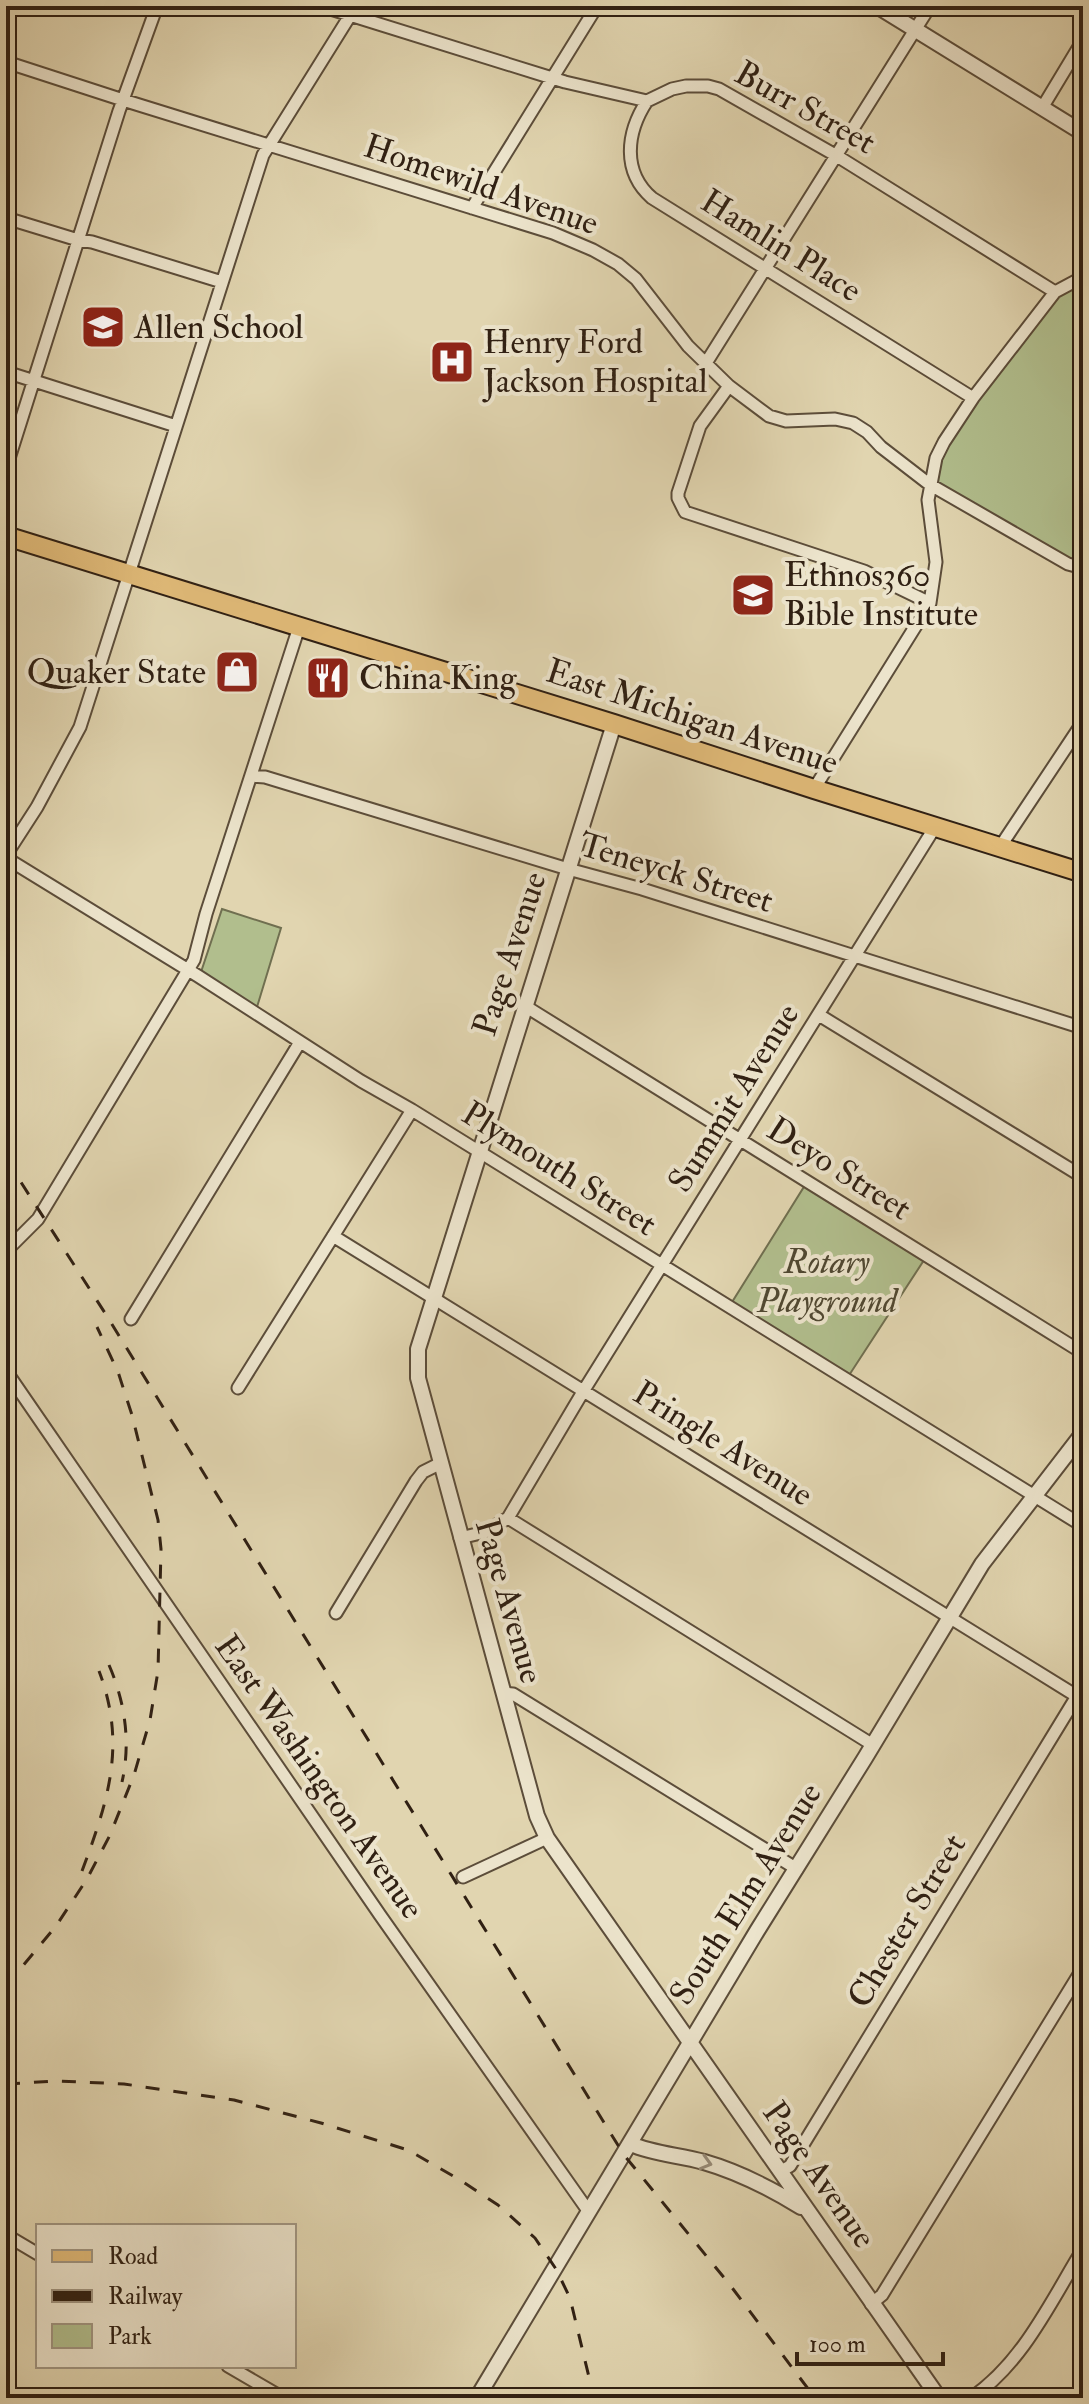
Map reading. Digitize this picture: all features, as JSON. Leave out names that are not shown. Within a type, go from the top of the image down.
[{"type":"main road","name":"East Michigan Avenue","points":[[6,536],[1083,873]]},
{"type":"street","points":[[6,468],[123,100],[157,6]]},
{"type":"street","points":[[321,6],[353,10],[552,78],[647,101]]},
{"type":"street","points":[[472,208],[597,6]]},
{"type":"street","points":[[877,6],[1083,133]]},
{"type":"street","points":[[706,363],[930,6]]},
{"type":"street","points":[[6,856],[75,740],[246,204],[268,144],[353,10]]},
{"type":"street","points":[[1042,108],[1083,40]]},
{"type":"street","name":"Homewild Avenue","points":[[6,62],[553,233],[593,250],[636,279],[688,346],[729,386],[769,416],[786,421],[835,419],[853,423],[929,484],[1005,530],[1068,564],[1083,568]]},
{"type":"street","name":"Burr Street","points":[[647,101],[686,86],[719,89],[837,156],[1055,292]]},
{"type":"street","name":"Hamlin Place","points":[[647,101],[634,126],[630,155],[639,187],[973,398]]},
{"type":"street","points":[[6,218],[222,282]]},
{"type":"street","points":[[814,789],[930,603],[936,562],[928,500],[929,484],[944,442],[973,398],[1055,292],[1083,277]]},
{"type":"street","points":[[6,372],[176,426]]},
{"type":"street","points":[[729,386],[700,426],[678,493],[685,512],[864,571],[930,603]]},
{"type":"street","points":[[6,1251],[38,1219],[194,960],[202,926],[299,627]]},
{"type":"street","points":[[1000,847],[1083,722]]},
{"type":"street","name":"Page Avenue","points":[[614,724],[433,1298],[418,1349],[417,1368],[460,1538],[537,1816],[547,1838],[939,2398]]},
{"type":"street","name":"Teneyck Street","points":[[251,776],[265,777],[642,889],[1083,1028]]},
{"type":"street","name":"Summit Avenue","points":[[508,1518],[584,1390],[935,827]]},
{"type":"street","name":"Plymouth Street","points":[[6,856],[300,1042],[1083,1526]]},
{"type":"street","name":"Deyo Street","points":[[525,1006],[1083,1353]]},
{"type":"street","points":[[819,1015],[1083,1177]]},
{"type":"street","points":[[131,1319],[300,1042]]},
{"type":"street","points":[[238,1388],[412,1110]]},
{"type":"street","name":"Pringle Avenue","points":[[333,1236],[1080,1698]]},
{"type":"street","name":"East Washington Avenue","points":[[6,1371],[362,1890],[589,2212]]},
{"type":"street","name":"South Elm Avenue","points":[[477,2398],[690,2042],[989,1554],[1083,1433]]},
{"type":"street","points":[[336,1613],[416,1481],[423,1472],[441,1463]]},
{"type":"street","points":[[460,1538],[485,1532],[508,1518],[873,1745]]},
{"type":"street","points":[[503,1693],[513,1694],[797,1869]]},
{"type":"street","name":"Chester Street","points":[[781,2171],[790,2166],[1080,1698]]},
{"type":"street","points":[[463,1877],[547,1838]]},
{"type":"street","points":[[871,2304],[882,2295],[1083,1968]]},
{"type":"street","points":[[631,2144],[733,2171],[772,2189],[808,2211]]},
{"type":"street","points":[[6,2235],[36,2253]]},
{"type":"street","points":[[971,2398],[1007,2369],[1083,2249]]},
{"type":"street","points":[[231,2368],[283,2398]]},
{"type":"green space","points":[[1083,277],[1083,566],[1038,547],[929,484],[944,442],[1055,292]]},
{"type":"green space","points":[[222,909],[281,928],[257,1007],[201,972]]},
{"type":"green space","name":"Rotary Playground","points":[[807,1182],[926,1257],[846,1380],[729,1307]]},
{"type":"railway","points":[[6,1159],[105,1313],[624,2155],[730,2285],[815,2398]]},
{"type":"railway","points":[[6,1986],[56,1926],[87,1879],[110,1835],[134,1775],[150,1720],[158,1671],[161,1549],[158,1520],[132,1415],[118,1372],[97,1327]]},
{"type":"railway","points":[[109,1665],[125,1722],[126,1752],[122,1782]]},
{"type":"railway","points":[[82,1871],[100,1821],[111,1772],[112,1724],[99,1671]]},
{"type":"railway","points":[[6,2084],[57,2081],[124,2084],[234,2100],[408,2150],[498,2205],[535,2238],[556,2269],[570,2298],[594,2398]]},
{"type":"place","name":"Allen School","points":[[103,327]]},
{"type":"place","name":"Henry Ford Jackson Hospital","points":[[452,362]]},
{"type":"place","name":"Ethnos360 Bible Institute","points":[[753,595]]},
{"type":"place","name":"Quaker State","points":[[237,672]]},
{"type":"place","name":"China King","points":[[328,678]]}]
